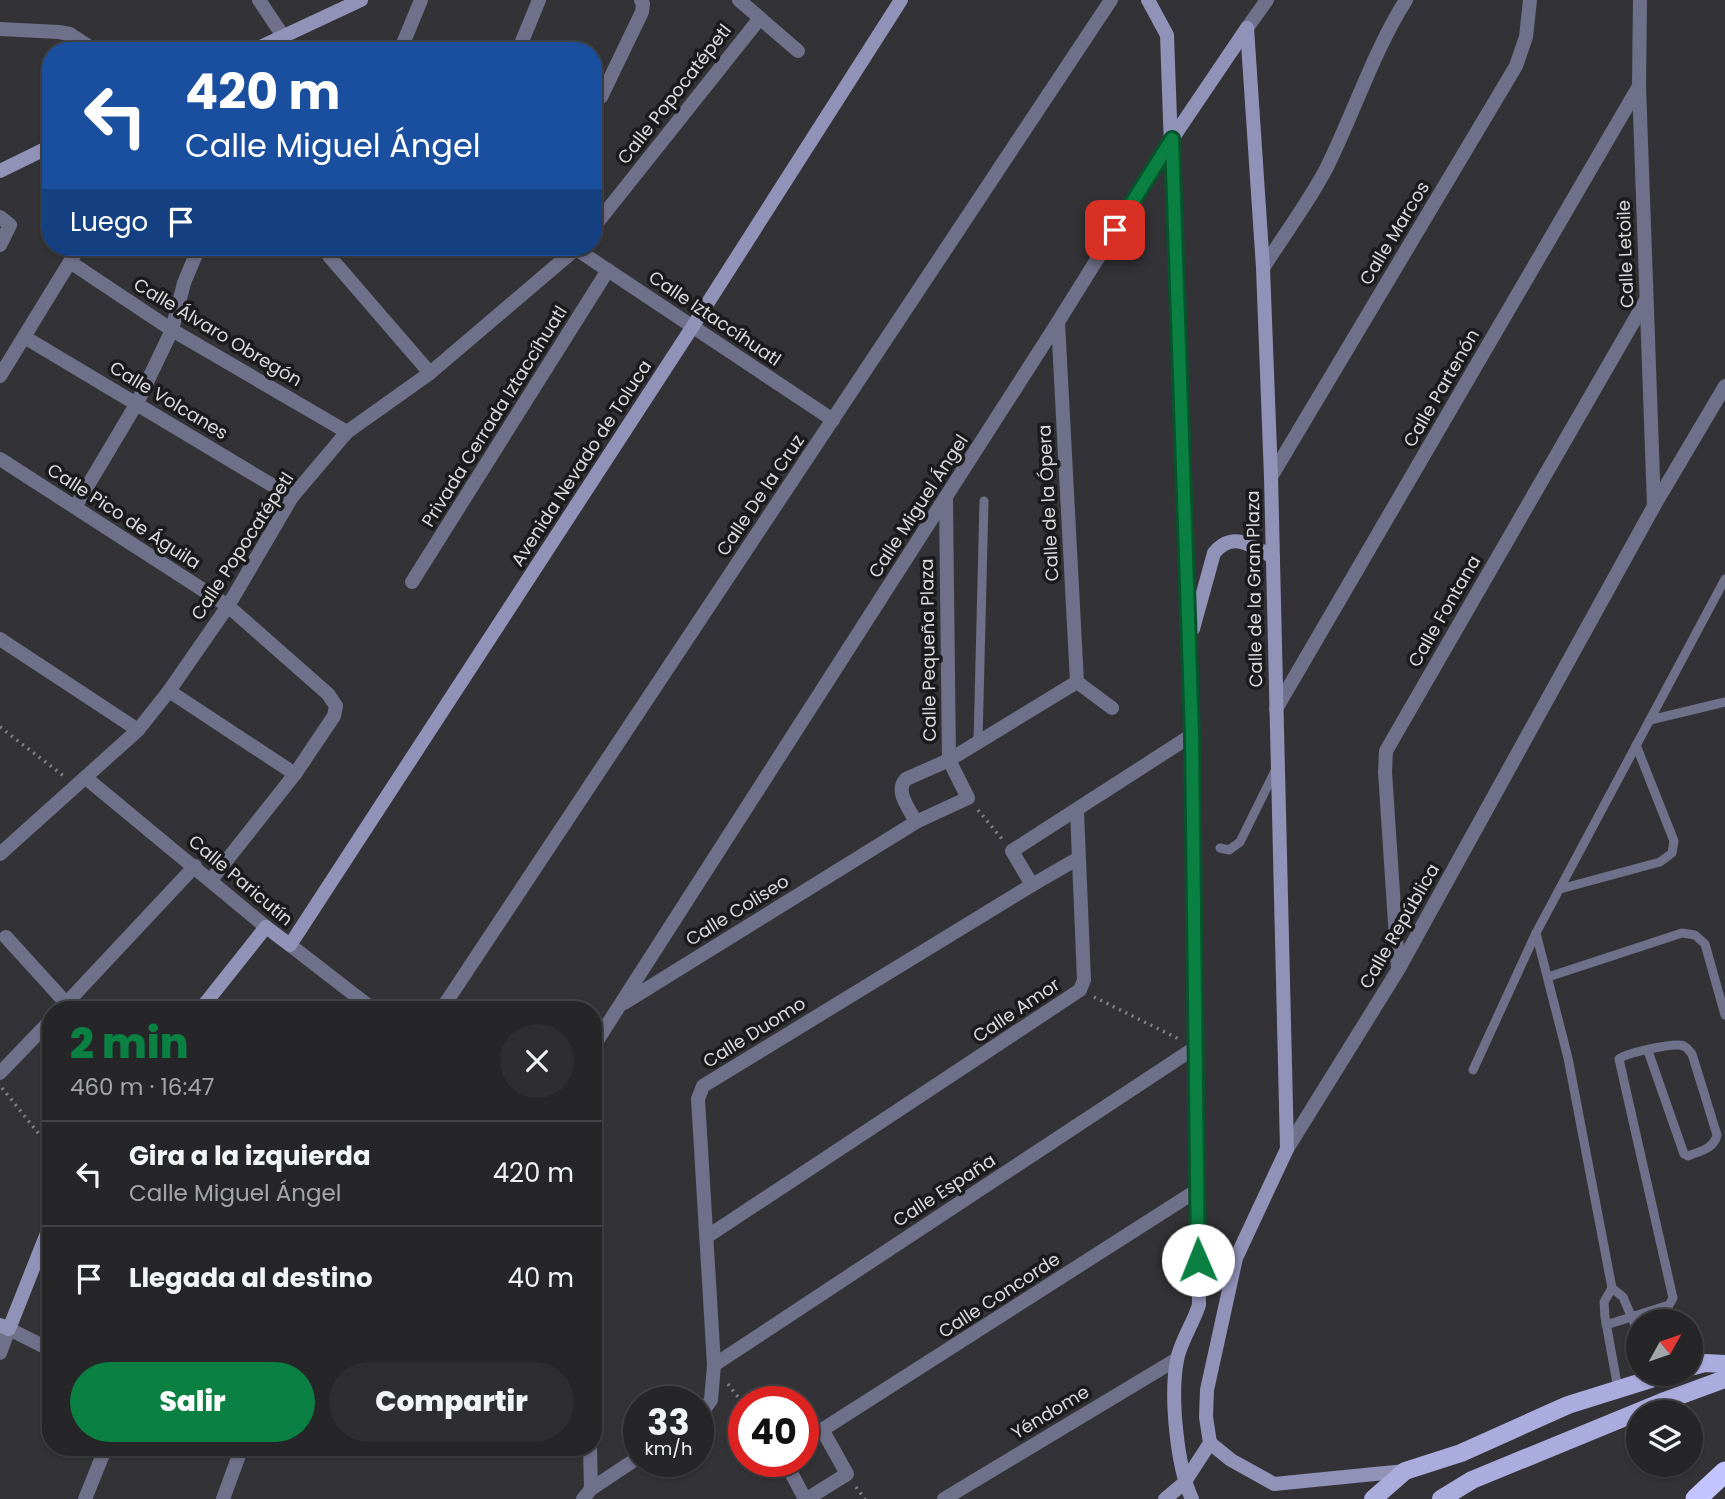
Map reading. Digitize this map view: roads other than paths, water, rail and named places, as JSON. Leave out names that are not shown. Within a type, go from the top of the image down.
[{"type":"highway","points":[[1696,1499],[1725,1472]]},
{"type":"main road","points":[[1703,1364],[1725,1364]]},
{"type":"main road","points":[[1441,1499],[1472,1480],[1725,1379]]},
{"type":"main road","points":[[1373,1499],[1405,1471],[1461,1453],[1568,1405],[1627,1386]]},
{"type":"street","points":[[259,0],[283,36]]},
{"type":"street","points":[[271,42],[361,0]]},
{"type":"street","points":[[404,42],[421,0]]},
{"type":"street","points":[[522,42],[539,0]]},
{"type":"street","points":[[602,95],[642,12],[641,0]]},
{"type":"street","points":[[739,0],[798,51]]},
{"type":"street","name":"Avenida Nevado de Toluca","points":[[290,945],[693,326],[901,0]]},
{"type":"street","name":"Calle De la Cruz","points":[[447,1001],[1111,0]]},
{"type":"street","points":[[1148,0],[1167,35],[1192,735],[1199,1305],[1177,1359],[1174,1396],[1184,1483],[1192,1499]]},
{"type":"street","points":[[1263,268],[1325,171],[1360,97],[1387,29],[1406,0]]},
{"type":"street","name":"Calle Marcos","points":[[1271,478],[1516,66],[1526,37],[1530,0]]},
{"type":"street","name":"Calle Letoile","points":[[1640,0],[1639,86],[1654,506]]},
{"type":"street","points":[[1247,28],[1262,4]]},
{"type":"street","name":"Calle Popocatépetl","points":[[602,217],[760,18]]},
{"type":"street","name":"Calle Miguel Ángel","points":[[621,1005],[1172,139],[1247,28]]},
{"type":"street","name":"Calle de la Gran Plaza","points":[[1247,28],[1263,268],[1271,478],[1287,1149]]},
{"type":"street","points":[[0,29],[59,32],[70,34],[82,42]]},
{"type":"street","points":[[281,42],[283,36]]},
{"type":"street","name":"Calle Partenón","points":[[1276,709],[1639,86]]},
{"type":"street","points":[[0,171],[42,150]]},
{"type":"street","points":[[0,217],[10,225],[0,245]]},
{"type":"street","points":[[0,376],[26,338],[74,256]]},
{"type":"street","points":[[75,507],[137,403],[172,330],[184,283],[195,256]]},
{"type":"street","points":[[329,256],[430,373]]},
{"type":"street","name":"Calle Popocatépetl","points":[[0,854],[138,730],[169,691],[228,606],[292,497],[347,432],[430,373],[568,256]]},
{"type":"street","name":"Calle Iztaccíhuatl","points":[[588,256],[833,420]]},
{"type":"street","name":"Calle Álvaro Obregón","points":[[70,262],[172,330],[347,432]]},
{"type":"street","name":"Privada Cerrada Iztaccíhuatl","points":[[412,582],[608,270]]},
{"type":"street","name":"Calle Fontana","points":[[1398,970],[1384,772],[1386,751],[1646,300]]},
{"type":"street","name":"Calle de la Ópera","points":[[1058,322],[1077,682]]},
{"type":"street","name":"Calle Volcanes","points":[[26,338],[292,497]]},
{"type":"street","name":"Calle República","points":[[1210,1443],[1206,1417],[1207,1390],[1236,1258],[1287,1149],[1398,970],[1654,506],[1725,386]]},
{"type":"street","name":"Calle Pico de Águila","points":[[0,459],[228,606],[328,694],[336,706],[334,716],[295,774]]},
{"type":"street","name":"Calle Pequeña Plaza","points":[[946,498],[949,760]]},
{"type":"street","points":[[1189,643],[1214,553],[1219,547],[1226,542],[1240,540],[1273,557]]},
{"type":"street","points":[[0,639],[138,730]]},
{"type":"street","points":[[916,822],[900,790],[906,779],[949,760],[1077,682],[1112,708]]},
{"type":"street","points":[[169,691],[295,774],[211,880]]},
{"type":"street","points":[[1032,885],[1012,851],[1192,735]]},
{"type":"street","name":"Calle Coliseo","points":[[602,1034],[621,1005],[916,822],[968,798],[949,760]]},
{"type":"street","name":"Calle Paricutín","points":[[81,782],[195,866],[266,926],[362,1001]]},
{"type":"street","name":"Calle Amor","points":[[708,1236],[1080,990],[1084,980],[1077,811]]},
{"type":"street","name":"Calle Duomo","points":[[712,1386],[714,1365],[708,1236],[698,1099],[703,1086],[1077,859]]},
{"type":"street","points":[[70,1001],[195,866]]},
{"type":"street","points":[[207,1001],[266,926]]},
{"type":"street","points":[[6,937],[59,1001]]},
{"type":"street","points":[[0,1073],[42,1029]]},
{"type":"street","name":"Calle España","points":[[714,1365],[1196,1047]]},
{"type":"street","name":"Calle Concorde","points":[[823,1431],[1196,1191]]},
{"type":"street","points":[[0,1353],[4,1327],[42,1243]]},
{"type":"street","points":[[4,1327],[42,1346]]},
{"type":"street","name":"Yéndome","points":[[944,1499],[1177,1359]]},
{"type":"street","points":[[794,1477],[806,1499],[847,1474],[823,1431],[819,1433]]},
{"type":"street","points":[[1165,1499],[1184,1483],[1210,1443],[1231,1460],[1274,1484],[1405,1471]]},
{"type":"street","points":[[85,1499],[102,1456]]},
{"type":"street","points":[[223,1499],[239,1456]]},
{"type":"street","points":[[587,1494],[589,1456]]},
{"type":"street","points":[[587,1494],[623,1468]]},
{"type":"street","points":[[1270,1499],[1274,1484]]},
{"type":"lane","points":[[978,742],[985,501]]},
{"type":"lane","points":[[1473,1070],[1536,933],[1725,579]]},
{"type":"lane","points":[[1650,720],[1725,702]]},
{"type":"lane","points":[[1560,889],[1660,862],[1672,853],[1674,841],[1636,745]]},
{"type":"lane","points":[[1220,848],[1229,850],[1240,842],[1277,767]]},
{"type":"lane","points":[[1536,933],[1568,1058],[1612,1288],[1623,1297],[1628,1309]]},
{"type":"lane","points":[[1548,977],[1682,933],[1695,934],[1705,944],[1725,1015]]},
{"type":"lane","points":[[1648,1051],[1684,1154],[1688,1156],[1710,1147],[1716,1142],[1717,1135],[1692,1054],[1687,1047],[1680,1044],[1622,1056],[1619,1065],[1672,1302],[1653,1309]]},
{"type":"lane","points":[[1612,1288],[1604,1301],[1618,1389]]},
{"type":"lane","points":[[1606,1325],[1626,1319]]}]
